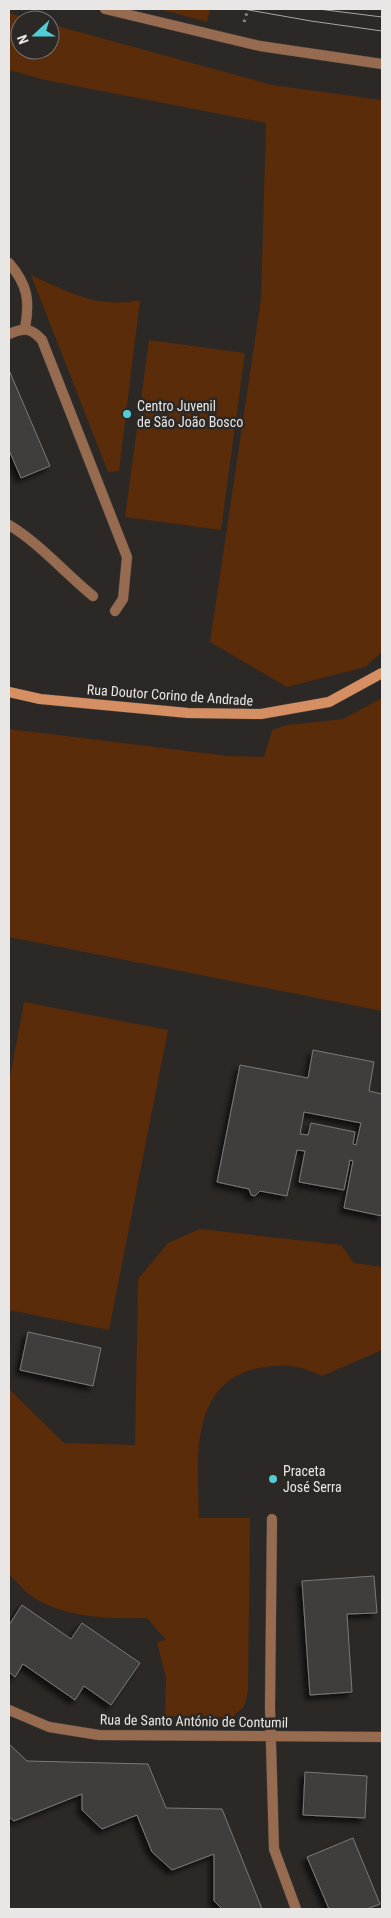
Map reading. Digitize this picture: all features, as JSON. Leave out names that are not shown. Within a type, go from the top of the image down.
[{"type":"street","points":[[105,9],[260,46],[382,64]]},
{"type":"street","points":[[9,264],[25,285],[28,312],[25,328]]},
{"type":"street","points":[[9,334],[25,328],[33,331],[42,340],[50,356],[127,557],[123,599],[115,612]]},
{"type":"street","points":[[9,525],[45,553],[65,574],[93,596]]},
{"type":"street","name":"Rua Doutor Corino de Andrade","points":[[9,692],[40,699],[159,710],[261,714],[329,702],[382,673]]},
{"type":"street","points":[[272,1519],[271,1737],[274,1850],[296,1909]]},
{"type":"street","name":"Rua de Santo António de Contumil","points":[[9,1710],[49,1727],[99,1735],[382,1737]]},
{"type":"shaded area","points":[[159,9],[210,9],[207,22]]},
{"type":"shaded area","points":[[9,13],[10,60],[60,60],[60,27],[272,85],[382,100],[382,652],[365,667],[287,687],[210,642],[261,299],[266,123],[45,80],[9,70]]},
{"type":"shaded area","points":[[31,275],[71,293],[97,301],[125,302],[140,300],[119,471],[108,472]]},
{"type":"shaded area","points":[[149,340],[245,353],[221,530],[125,517]]},
{"type":"shaded area","points":[[382,698],[382,1011],[9,937],[9,729],[228,756],[264,757],[272,730],[287,725],[343,719]]},
{"type":"shaded area","points":[[24,1002],[168,1030],[109,1330],[9,1310],[9,1082]]},
{"type":"shaded area","points":[[200,1229],[341,1245],[354,1263],[382,1267],[382,1350],[322,1376],[306,1369],[276,1366],[259,1368],[236,1376],[220,1389],[209,1407],[202,1427],[198,1473],[199,1518],[250,1518],[248,1691],[244,1707],[232,1717],[165,1716],[166,1678],[157,1642],[166,1640],[147,1618],[87,1616],[58,1609],[31,1596],[9,1574],[9,1389],[64,1443],[135,1445],[138,1279],[168,1243]]},
{"type":"building","points":[[9,370],[50,466],[21,478],[9,450]]},
{"type":"building","points":[[313,1050],[374,1062],[369,1091],[382,1094],[382,1216],[344,1208],[353,1161],[350,1160],[344,1190],[299,1182],[305,1151],[297,1150],[287,1196],[260,1191],[255,1196],[251,1195],[249,1189],[217,1182],[240,1065],[308,1078]],"holes":[[[304,1112],[361,1123],[356,1145],[353,1144],[355,1132],[311,1123],[308,1135],[300,1134]]]},
{"type":"building","points":[[28,1332],[101,1348],[93,1386],[20,1370]]},
{"type":"building","points":[[374,1576],[377,1613],[347,1614],[352,1692],[310,1695],[302,1581]]},
{"type":"building","points":[[22,1605],[71,1639],[82,1623],[140,1663],[111,1705],[84,1686],[75,1700],[23,1664],[15,1677],[9,1672],[9,1625]]},
{"type":"building","points":[[9,1744],[27,1761],[148,1764],[166,1808],[222,1809],[262,1909],[222,1909],[214,1901],[214,1854],[172,1870],[152,1852],[137,1815],[102,1829],[82,1810],[82,1794],[14,1821],[9,1817]]},
{"type":"building","points":[[305,1772],[367,1776],[365,1818],[303,1815]]},
{"type":"building","points":[[353,1838],[380,1904],[367,1909],[329,1909],[307,1857]]},
{"type":"tram line","points":[[243,9],[382,31]]},
{"type":"tram line","points":[[318,9],[382,17]]},
{"type":"place","name":"Centro Juvenil de São João Bosco","points":[[127,414]]},
{"type":"place","name":"Praceta José Serra","points":[[273,1479]]}]
